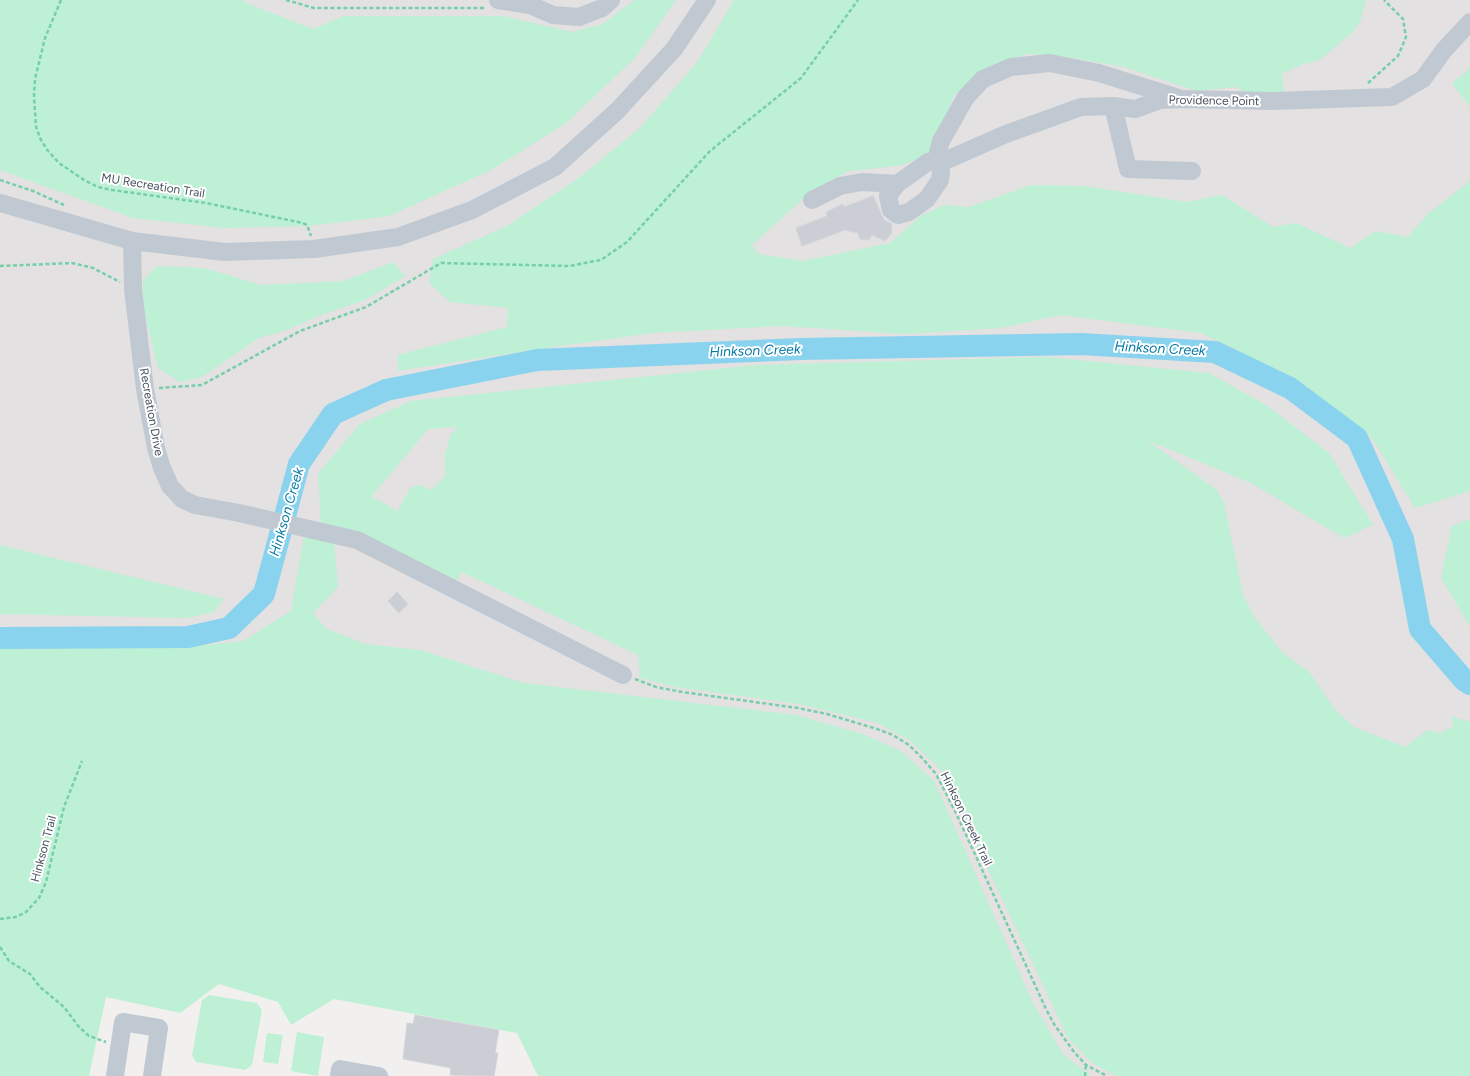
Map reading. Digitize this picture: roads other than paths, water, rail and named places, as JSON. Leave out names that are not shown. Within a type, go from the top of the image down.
[{"type":"street","points":[[493,4],[530,5],[553,15],[579,17],[602,8],[610,0]]},
{"type":"street","points":[[0,203],[132,241],[225,252],[314,250],[398,237],[472,210],[555,167],[617,111],[674,49],[707,0]]},
{"type":"street","name":"Providence Point","points":[[897,184],[928,162],[935,161],[940,163],[1006,134],[1082,107],[1113,106],[1135,108],[1160,100],[1182,99],[1272,102],[1392,96],[1422,79],[1444,50],[1470,22]]},
{"type":"street","points":[[897,184],[888,196],[888,204],[891,210],[898,215],[909,212],[927,199],[940,180],[938,152],[941,141],[966,97],[984,79],[1011,67],[1050,63],[1099,73],[1182,99]]},
{"type":"street","points":[[1113,106],[1128,169],[1192,171]]},
{"type":"street","points":[[812,200],[840,186],[862,182],[897,184]]},
{"type":"street","name":"Recreation Drive","points":[[132,241],[133,289],[145,389],[156,448],[170,486],[182,499],[195,505],[338,534],[357,540],[623,675]]},
{"type":"street","points":[[115,1076],[124,1022],[159,1028],[152,1076]]},
{"type":"street","points":[[339,1076],[340,1069],[379,1076]]},
{"type":"waterway","name":"Hinkson Creek","points":[[0,638],[188,637],[229,628],[264,594],[299,464],[333,414],[386,390],[537,360],[801,349],[1081,344],[1215,352],[1290,388],[1357,438],[1403,539],[1420,629],[1464,680],[1470,684]]}]
